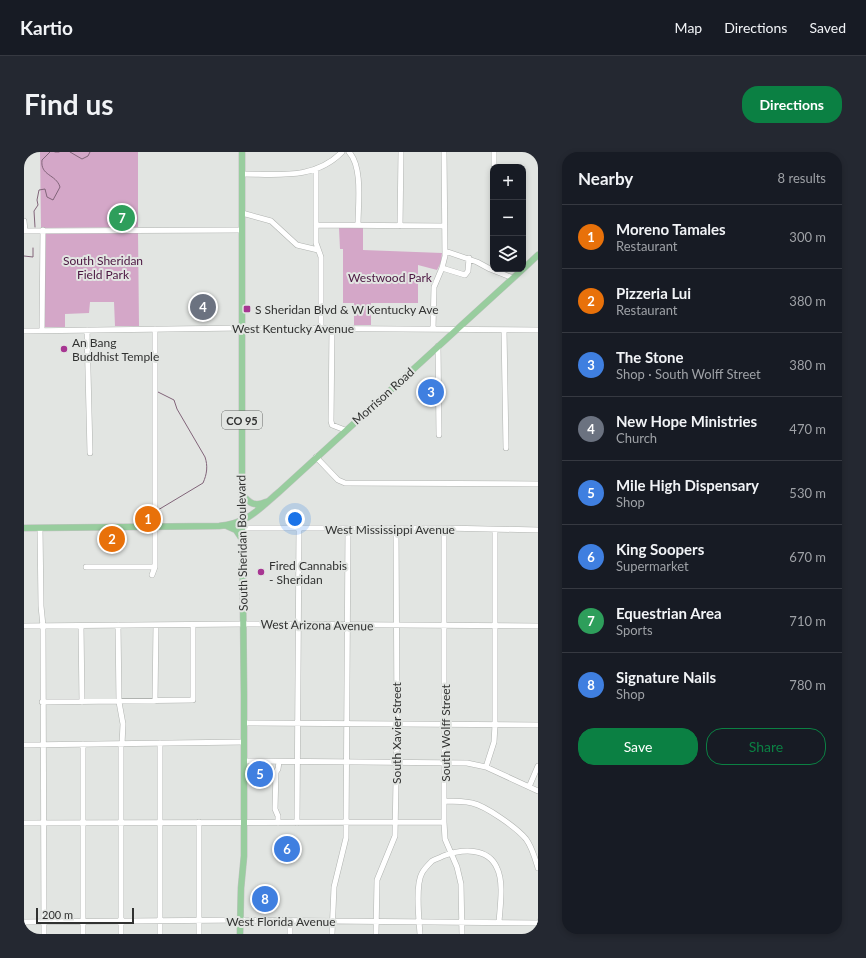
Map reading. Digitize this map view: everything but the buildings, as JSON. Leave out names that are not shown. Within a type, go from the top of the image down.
[{"type":"main road","name":"South Sheridan Boulevard","points":[[240,934],[241,888],[244,856],[242,152]]},
{"type":"main road","name":"Morrison Road","points":[[526,266],[538,255]]},
{"type":"main road","name":"Morrison Road","points":[[242,521],[252,515],[270,499],[520,272]]},
{"type":"main road","points":[[242,494],[248,502],[254,504],[261,504],[270,499]]},
{"type":"main road","points":[[24,528],[223,525],[242,521]]},
{"type":"main road","points":[[223,525],[236,530],[240,535],[242,542]]},
{"type":"street","points":[[242,174],[294,174],[316,170],[329,163],[342,152]]},
{"type":"street","points":[[349,152],[354,158],[358,170],[358,225]]},
{"type":"street","points":[[400,226],[401,152]]},
{"type":"street","points":[[433,330],[434,287],[442,268],[445,251],[444,152]]},
{"type":"street","points":[[494,152],[494,164]]},
{"type":"street","points":[[316,170],[316,245],[321,257],[321,328]]},
{"type":"street","points":[[242,213],[271,221],[297,245],[318,250]]},
{"type":"street","points":[[24,221],[24,231],[242,230]]},
{"type":"street","points":[[316,226],[445,226]]},
{"type":"street","points":[[42,330],[43,230]]},
{"type":"street","points":[[445,251],[469,258],[490,268]]},
{"type":"street","points":[[442,268],[465,275],[468,271],[469,258]]},
{"type":"street","points":[[499,272],[513,278]]},
{"type":"street","name":"West Kentucky Avenue","points":[[24,330],[242,328],[538,330]]},
{"type":"street","points":[[332,328],[331,421],[332,425],[345,430]]},
{"type":"street","points":[[152,575],[155,567],[155,329]]},
{"type":"street","points":[[87,330],[90,453]]},
{"type":"street","points":[[504,330],[506,448]]},
{"type":"street","points":[[438,346],[439,435]]},
{"type":"street","points":[[316,457],[338,480],[345,483],[538,484]]},
{"type":"street","points":[[40,528],[41,606],[43,626],[42,702],[44,934]]},
{"type":"street","name":"West Mississippi Avenue","points":[[242,528],[444,528],[538,530]]},
{"type":"street","points":[[298,823],[299,528]]},
{"type":"street","points":[[332,934],[334,887],[346,838],[348,762],[348,528]]},
{"type":"street","name":"South Xavier Street","points":[[376,934],[377,880],[395,836],[397,725],[396,528]]},
{"type":"street","name":"South Wolff Street","points":[[444,528],[444,822],[445,839],[457,868],[461,884],[462,934]]},
{"type":"street","points":[[486,767],[494,742],[495,725],[495,530]]},
{"type":"street","points":[[86,568],[155,567]]},
{"type":"street","name":"West Arizona Avenue","points":[[24,626],[243,624],[538,626]]},
{"type":"street","points":[[118,625],[119,702],[123,724],[121,934]]},
{"type":"street","points":[[155,701],[156,625]]},
{"type":"street","points":[[42,702],[193,700],[193,625]]},
{"type":"street","points":[[81,626],[82,702]]},
{"type":"street","points":[[244,723],[538,725]]},
{"type":"street","points":[[24,744],[244,742]]},
{"type":"street","points":[[160,743],[160,934]]},
{"type":"street","points":[[83,744],[83,934]]},
{"type":"street","points":[[244,761],[467,763],[486,767],[538,792]]},
{"type":"street","points":[[278,823],[275,809],[275,795],[276,772],[279,762]]},
{"type":"street","points":[[529,787],[538,766]]},
{"type":"street","points":[[445,801],[474,803],[489,811],[515,829],[526,840],[534,855],[538,868]]},
{"type":"street","points":[[198,822],[198,934]]},
{"type":"street","points":[[24,823],[444,822]]},
{"type":"street","points":[[420,934],[418,889],[422,874],[432,860],[451,853],[470,851],[481,852],[491,858],[497,867],[501,878],[499,922]]},
{"type":"street","name":"West Florida Avenue","points":[[24,922],[240,920],[538,923]]},
{"type":"street","points":[[290,921],[290,934]]},
{"type":"green space","name":"South Sheridan Field Park","points":[[40,152],[138,152],[138,227],[41,228]]},
{"type":"green space","name":"Westwood Park","points":[[339,228],[363,228],[363,250],[442,253],[441,262],[437,270],[418,265],[418,303],[371,303],[371,325],[354,325],[354,303],[343,303],[343,249],[340,249]]},
{"type":"green space","name":"South Sheridan Field Park","points":[[45,232],[138,232],[139,326],[115,326],[114,302],[90,302],[89,313],[65,314],[65,327],[44,327]]},
{"type":"waterway","points":[[35,227],[34,211],[38,205],[37,200],[39,190],[45,189],[47,197],[53,200],[60,187],[58,183],[43,169],[42,160],[50,152]]},
{"type":"waterway","points":[[70,152],[82,159],[88,156],[90,152]]},
{"type":"waterway","points":[[24,256],[33,257],[33,248]]},
{"type":"waterway","points":[[158,392],[174,400],[177,409],[205,457],[207,467],[203,483],[158,510]]},
{"type":"waterway","points":[[144,518],[150,515]]},
{"type":"place","name":"Equestrian Area","points":[[122,218]]},
{"type":"place","name":"New Hope Ministries","points":[[203,307]]},
{"type":"place","name":"S Sheridan Blvd & W Kentucky Ave","points":[[247,309]]},
{"type":"place","name":"An Bang Buddhist Temple","points":[[64,349]]},
{"type":"place","name":"The Stone","points":[[431,392]]},
{"type":"place","name":"Moreno Tamales","points":[[148,519]]},
{"type":"place","name":"Pizzeria Lui","points":[[112,539]]},
{"type":"place","name":"Fired Cannabis - Sheridan","points":[[261,572]]},
{"type":"place","name":"Mile High Dispensary","points":[[260,774]]},
{"type":"place","name":"King Soopers","points":[[287,849]]},
{"type":"place","name":"Signature Nails","points":[[265,899]]}]
